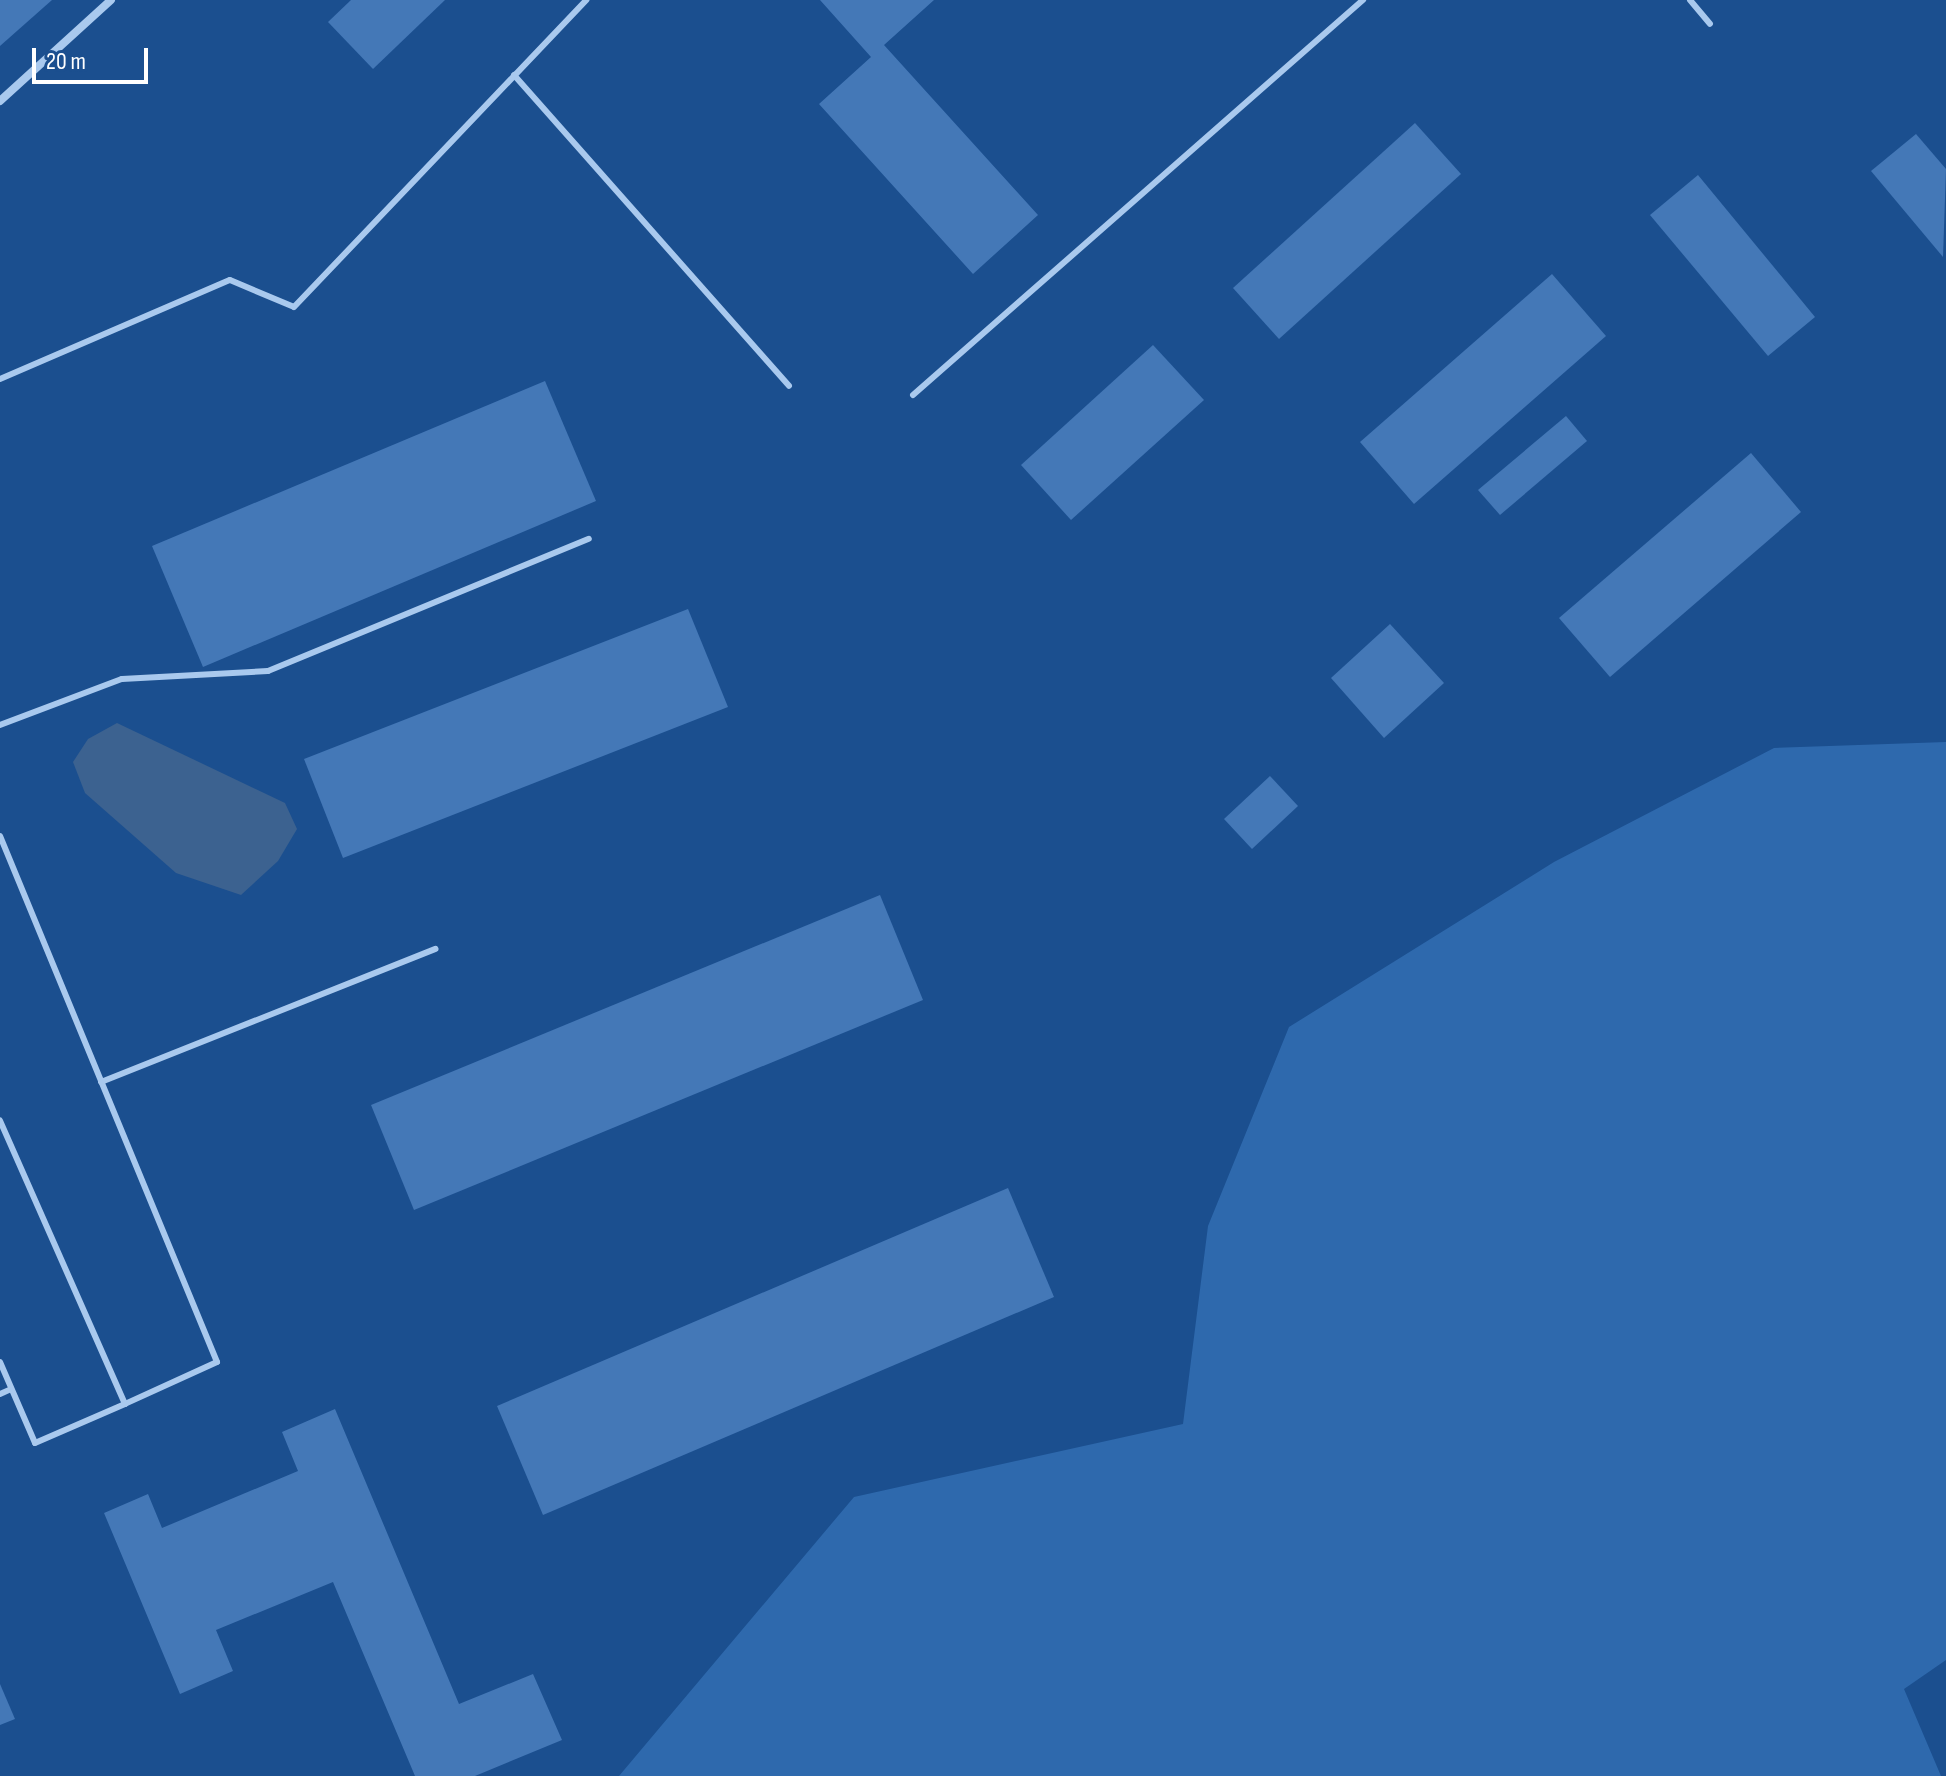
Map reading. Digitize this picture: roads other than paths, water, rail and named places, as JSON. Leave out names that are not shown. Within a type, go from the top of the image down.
[{"type":"street","points":[[0,101],[111,0]]},
{"type":"lane","points":[[0,379],[230,280],[294,307],[586,0]]},
{"type":"lane","points":[[913,395],[1363,0]]},
{"type":"lane","points":[[1690,0],[1710,24]]},
{"type":"lane","points":[[514,75],[789,386]]},
{"type":"lane","points":[[0,725],[122,679],[268,671],[589,539]]},
{"type":"lane","points":[[0,836],[217,1362],[35,1443],[0,1362]]},
{"type":"lane","points":[[101,1082],[435,949]]},
{"type":"lane","points":[[0,1120],[125,1404]]},
{"type":"lane","points":[[0,1394],[11,1389]]}]
